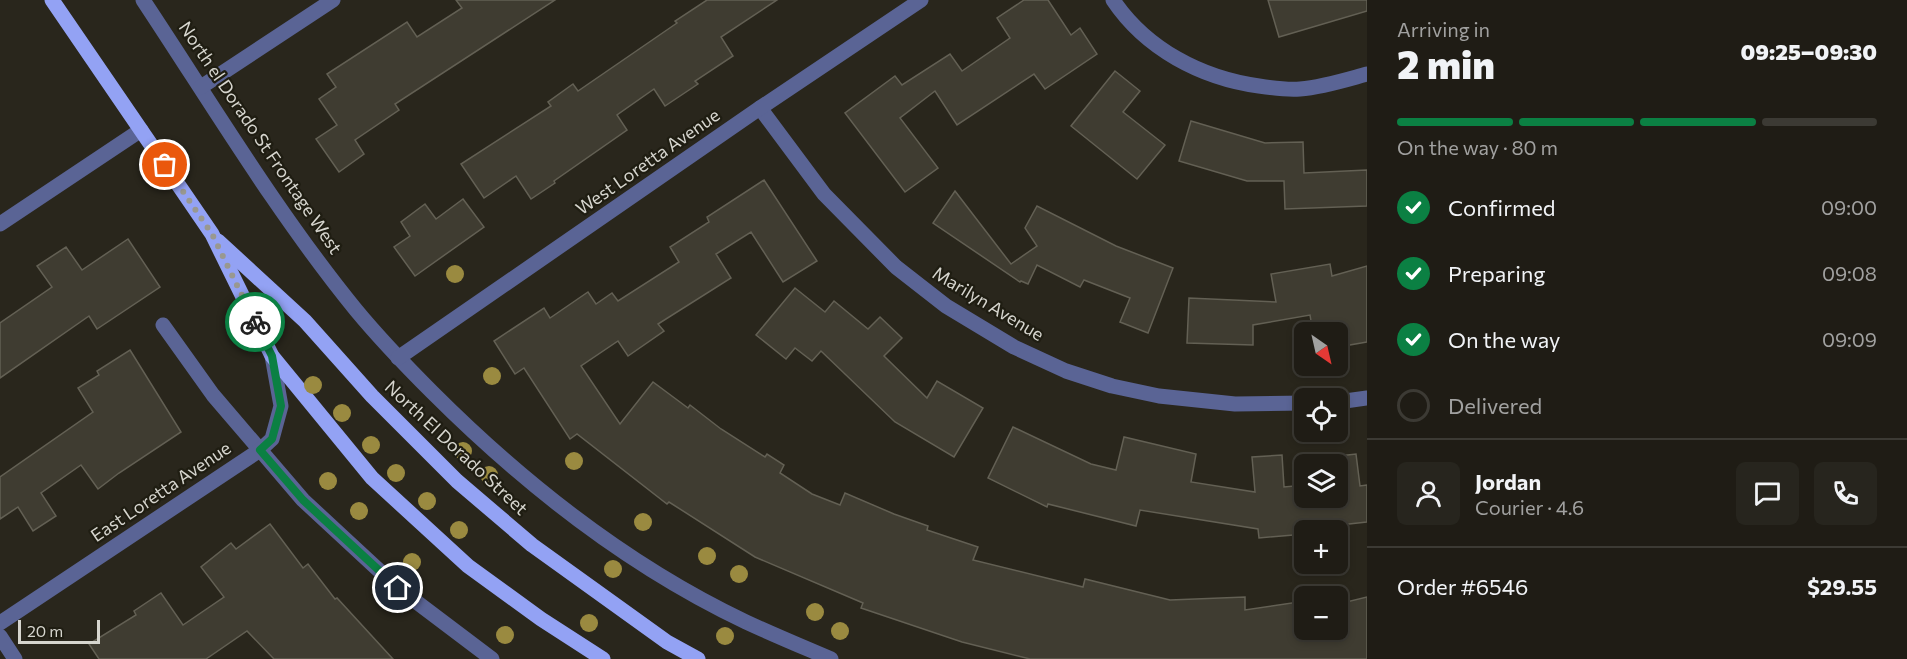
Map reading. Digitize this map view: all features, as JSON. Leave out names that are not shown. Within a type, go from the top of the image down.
[{"type":"main road","name":"North El Dorado Street","points":[[52,0],[212,234],[272,356],[372,478],[468,566],[541,619],[603,659]]},
{"type":"main road","name":"North El Dorado Street","points":[[212,234],[305,321],[372,396],[457,481],[532,546],[668,642],[698,659]]},
{"type":"street","name":"North el Dorado St Frontage West","points":[[143,0],[280,207],[356,310],[398,358],[500,457],[576,519],[622,551],[745,622],[831,659]]},
{"type":"street","points":[[201,87],[333,0]]},
{"type":"street","name":"West Loretta Avenue","points":[[398,358],[760,108],[921,0]]},
{"type":"street","points":[[1113,0],[1132,25],[1183,62],[1214,76],[1238,83],[1298,89],[1326,85],[1367,74]]},
{"type":"street","name":"Marilyn Avenue","points":[[760,108],[824,194],[896,267],[946,306],[1014,347],[1066,371],[1112,386],[1159,396],[1235,404],[1294,403]]},
{"type":"street","points":[[0,224],[141,130]]},
{"type":"street","points":[[163,325],[213,395],[303,500],[398,588],[492,659]]},
{"type":"street","name":"East Loretta Avenue","points":[[0,623],[260,450],[272,439],[281,406],[272,356]]},
{"type":"street","points":[[1348,401],[1367,398]]},
{"type":"street","points":[[0,636],[15,659]]},
{"type":"building","points":[[456,0],[555,0],[395,104],[399,110],[355,140],[364,154],[339,172],[316,139],[337,125],[319,99],[336,87],[327,74],[407,22],[417,37],[462,8]]},
{"type":"building","points":[[707,0],[777,0],[721,37],[733,56],[695,81],[698,84],[665,106],[654,89],[617,115],[627,130],[554,181],[555,183],[531,199],[516,176],[484,198],[461,164],[551,106],[548,102],[573,84],[578,91]]},
{"type":"building","points":[[1024,0],[1048,0],[1071,35],[1080,28],[1097,54],[1045,89],[1034,74],[957,125],[935,91],[900,118],[938,168],[905,192],[845,113],[895,76],[902,85],[950,54],[962,71],[1010,38],[997,18]]},
{"type":"building","points":[[1268,0],[1367,0],[1367,11],[1279,37]]},
{"type":"building","points":[[1115,71],[1140,91],[1123,112],[1165,145],[1137,179],[1071,126]]},
{"type":"building","points":[[1191,121],[1265,143],[1303,142],[1304,173],[1367,170],[1367,206],[1285,209],[1284,181],[1247,181],[1179,161]]},
{"type":"building","points":[[764,180],[817,261],[783,282],[751,232],[716,254],[731,278],[658,324],[664,331],[628,356],[618,341],[581,366],[620,424],[653,382],[688,408],[690,405],[721,429],[765,457],[767,454],[784,465],[780,473],[812,494],[840,505],[845,493],[928,526],[927,530],[978,547],[973,560],[1083,587],[1085,579],[1170,600],[1245,597],[1245,610],[1294,603],[1294,640],[1348,640],[1348,602],[1367,597],[1367,659],[1030,659],[962,642],[861,608],[863,603],[755,557],[669,502],[667,504],[577,434],[570,439],[524,368],[515,374],[494,341],[544,308],[550,318],[588,292],[596,304],[612,293],[618,301],[679,262],[670,247],[709,222],[707,217]]},
{"type":"building","points":[[955,191],[1011,264],[1037,246],[1025,228],[1037,206],[1116,246],[1173,268],[1148,333],[1120,322],[1130,298],[1084,280],[1080,287],[1037,265],[1028,284],[1020,282],[933,223]]},
{"type":"building","points":[[463,199],[484,227],[415,276],[394,247],[410,236],[401,222],[425,204],[436,219]]},
{"type":"building","points":[[128,239],[160,287],[97,329],[89,316],[0,378],[0,323],[52,287],[37,266],[66,247],[82,270]]},
{"type":"building","points":[[1330,264],[1332,276],[1367,266],[1367,342],[1348,345],[1348,322],[1311,322],[1310,315],[1253,325],[1253,345],[1187,343],[1189,298],[1276,302],[1271,274]]},
{"type":"building","points":[[795,288],[825,312],[834,301],[868,329],[880,317],[902,338],[884,356],[927,398],[937,381],[983,408],[954,457],[895,422],[821,351],[812,361],[795,348],[786,359],[756,335]]},
{"type":"building","points":[[130,350],[181,432],[98,489],[81,465],[41,493],[56,516],[33,531],[18,507],[0,519],[0,477],[93,412],[78,388],[99,375],[97,371]]},
{"type":"building","points":[[1013,427],[1091,464],[1116,470],[1124,437],[1196,454],[1191,482],[1255,492],[1252,457],[1282,455],[1284,487],[1294,486],[1294,508],[1348,508],[1348,455],[1356,454],[1360,486],[1367,485],[1367,522],[1348,524],[1348,520],[1294,520],[1294,535],[1259,538],[1258,529],[1140,510],[1136,526],[1048,504],[1047,507],[988,478]]},
{"type":"building","points":[[270,524],[303,568],[308,564],[335,599],[337,598],[393,659],[274,659],[247,631],[206,659],[99,659],[89,644],[136,615],[134,611],[161,593],[183,625],[224,597],[201,567],[231,543],[236,549]]},
{"type":"way so far","points":[[165,165],[212,234],[255,322]]},
{"type":"route","points":[[255,322],[272,356],[281,406],[272,439],[260,450],[303,500],[398,588]]}]
